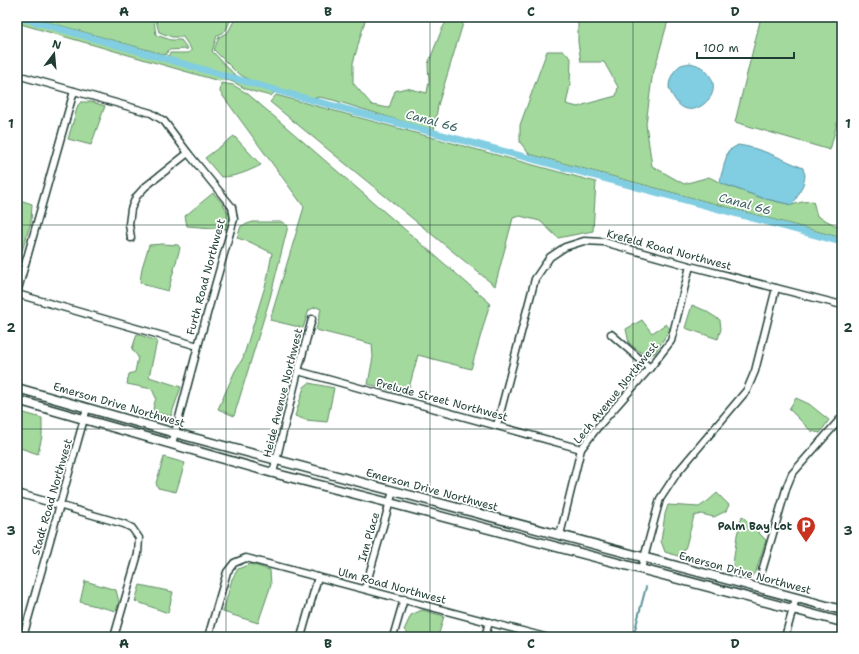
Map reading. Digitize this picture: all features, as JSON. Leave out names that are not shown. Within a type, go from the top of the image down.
[{"type":"street","name":"Furth Road Northwest","points":[[17,75],[151,113],[164,121],[232,207],[234,220],[172,444]]},
{"type":"street","points":[[74,91],[17,294],[198,346]]},
{"type":"street","points":[[131,238],[129,224],[131,209],[136,197],[145,187],[188,153]]},
{"type":"street","name":"Krefeld Road Northwest","points":[[497,425],[535,279],[550,256],[565,247],[584,241],[604,242],[842,306]]},
{"type":"street","name":"Lech Avenue Northwest","points":[[560,535],[581,449],[671,341],[690,266]]},
{"type":"street","points":[[641,569],[660,499],[677,473],[747,390],[755,371],[776,288]]},
{"type":"street","name":"Heide Avenue Northwest","points":[[273,473],[312,319]]},
{"type":"street","points":[[611,334],[650,368]]},
{"type":"street","name":"Prelude Street Northwest","points":[[298,371],[581,449]]},
{"type":"street","name":"Emerson Drive Northwest","points":[[17,388],[175,433],[842,610]]},
{"type":"street","name":"Emerson Drive Northwest","points":[[17,400],[273,473],[842,622]]},
{"type":"street","name":"Stadt Road Northwest","points":[[23,637],[87,408]]},
{"type":"street","points":[[762,571],[787,486],[792,474],[842,417]]},
{"type":"street","name":"Inn Place","points":[[364,589],[393,491]]},
{"type":"street","points":[[17,493],[124,524],[132,528],[139,538],[138,554],[114,637]]},
{"type":"street","name":"Ulm Road Northwest","points":[[208,637],[227,572],[234,562],[246,558],[545,637]]},
{"type":"street","points":[[301,637],[318,577]]},
{"type":"street","points":[[785,637],[796,598]]},
{"type":"street","points":[[393,637],[404,600]]},
{"type":"street","points":[[485,637],[489,622]]},
{"type":"green space","points":[[17,17],[165,58],[168,57],[170,53],[188,53],[191,49],[183,37],[172,37],[159,32],[155,17],[232,17],[226,30],[217,36],[212,51],[234,74],[251,84],[312,101],[319,100],[336,104],[335,108],[277,92],[271,96],[255,92],[226,80],[219,81],[17,23]]},
{"type":"green space","points":[[30,17],[151,17],[154,20],[156,35],[171,40],[181,40],[188,49],[168,50],[166,55]]},
{"type":"green space","points":[[236,17],[366,17],[353,63],[353,83],[372,105],[389,108],[395,91],[406,88],[427,93],[429,81],[428,64],[442,29],[449,17],[465,17],[438,105],[434,131],[333,100],[319,97],[313,98],[251,81],[236,72],[214,50],[219,37],[228,32]]},
{"type":"green space","points":[[583,17],[669,17],[652,78],[646,124],[652,166],[684,184],[709,177],[723,184],[762,198],[792,205],[813,201],[817,216],[835,225],[842,225],[842,238],[529,154],[520,142],[520,125],[547,51],[563,51],[571,58],[570,85],[566,104],[578,107],[616,96],[618,87],[604,62],[581,62],[578,42],[578,20]]},
{"type":"green space","points":[[761,17],[842,17],[842,105],[830,150],[735,122]]},
{"type":"green space","points":[[221,83],[233,85],[248,94],[490,303],[471,369],[418,355],[407,395],[368,384],[373,357],[372,344],[316,330],[321,309],[316,307],[309,310],[303,328],[270,320],[304,207],[220,92]]},
{"type":"green space","points":[[276,95],[596,182],[593,231],[558,238],[540,221],[520,216],[513,218],[495,286],[270,102]]},
{"type":"green space","points":[[81,102],[92,102],[105,106],[91,145],[68,139],[78,105]]},
{"type":"green space","points":[[234,136],[261,165],[237,175],[221,177],[205,158]]},
{"type":"green space","points":[[213,193],[223,204],[230,216],[227,229],[187,226],[185,216]]},
{"type":"green space","points":[[17,199],[32,204],[31,222],[22,251],[17,249]]},
{"type":"green space","points":[[253,222],[282,222],[288,226],[270,298],[234,416],[218,409],[235,371],[243,358],[267,280],[272,253],[250,242],[237,238],[241,226]]},
{"type":"green space","points":[[149,245],[178,245],[180,248],[168,291],[145,285],[140,282],[142,268]]},
{"type":"green space","points":[[692,305],[704,310],[720,320],[721,329],[718,339],[685,328]]},
{"type":"green space","points":[[642,320],[652,333],[666,324],[670,329],[655,353],[649,356],[644,355],[629,343],[626,329]]},
{"type":"green space","points":[[137,334],[157,341],[149,377],[181,387],[171,416],[152,412],[156,398],[152,389],[127,384],[129,374],[135,372],[138,357],[132,349]]},
{"type":"green space","points":[[309,383],[334,388],[327,422],[306,420],[295,416],[304,387]]},
{"type":"green space","points":[[796,398],[809,404],[829,420],[820,433],[811,431],[789,409]]},
{"type":"green space","points":[[17,411],[42,418],[42,436],[38,454],[17,447]]},
{"type":"green space","points":[[164,457],[185,463],[176,492],[158,488],[156,483]]},
{"type":"green space","points":[[717,493],[729,505],[726,511],[714,517],[701,514],[694,516],[686,546],[681,557],[665,552],[661,541],[665,514],[668,505],[699,507]]},
{"type":"green space","points":[[742,516],[766,540],[756,571],[752,576],[732,571],[737,535]]},
{"type":"green space","points":[[250,564],[270,570],[271,585],[258,623],[223,612],[232,579],[238,569]]},
{"type":"green space","points":[[85,581],[116,590],[119,602],[116,611],[80,602]]},
{"type":"green space","points":[[140,585],[173,592],[168,613],[135,601]]},
{"type":"green space","points":[[422,610],[444,616],[438,637],[411,637],[404,630],[411,615]]},
{"type":"water","points":[[690,63],[699,66],[708,73],[711,77],[713,86],[712,95],[709,99],[700,107],[695,109],[686,109],[682,107],[672,94],[669,87],[671,78],[676,69],[681,65]]},
{"type":"water","points":[[738,145],[763,151],[803,168],[805,175],[804,182],[792,205],[762,198],[720,183],[728,151]]},
{"type":"waterway","name":"Canal 66","points":[[18,17],[293,95],[842,242]]},
{"type":"waterway","points":[[633,637],[646,587]]},
{"type":"place","name":"Palm Bay Lot","points":[[806,543]]}]
